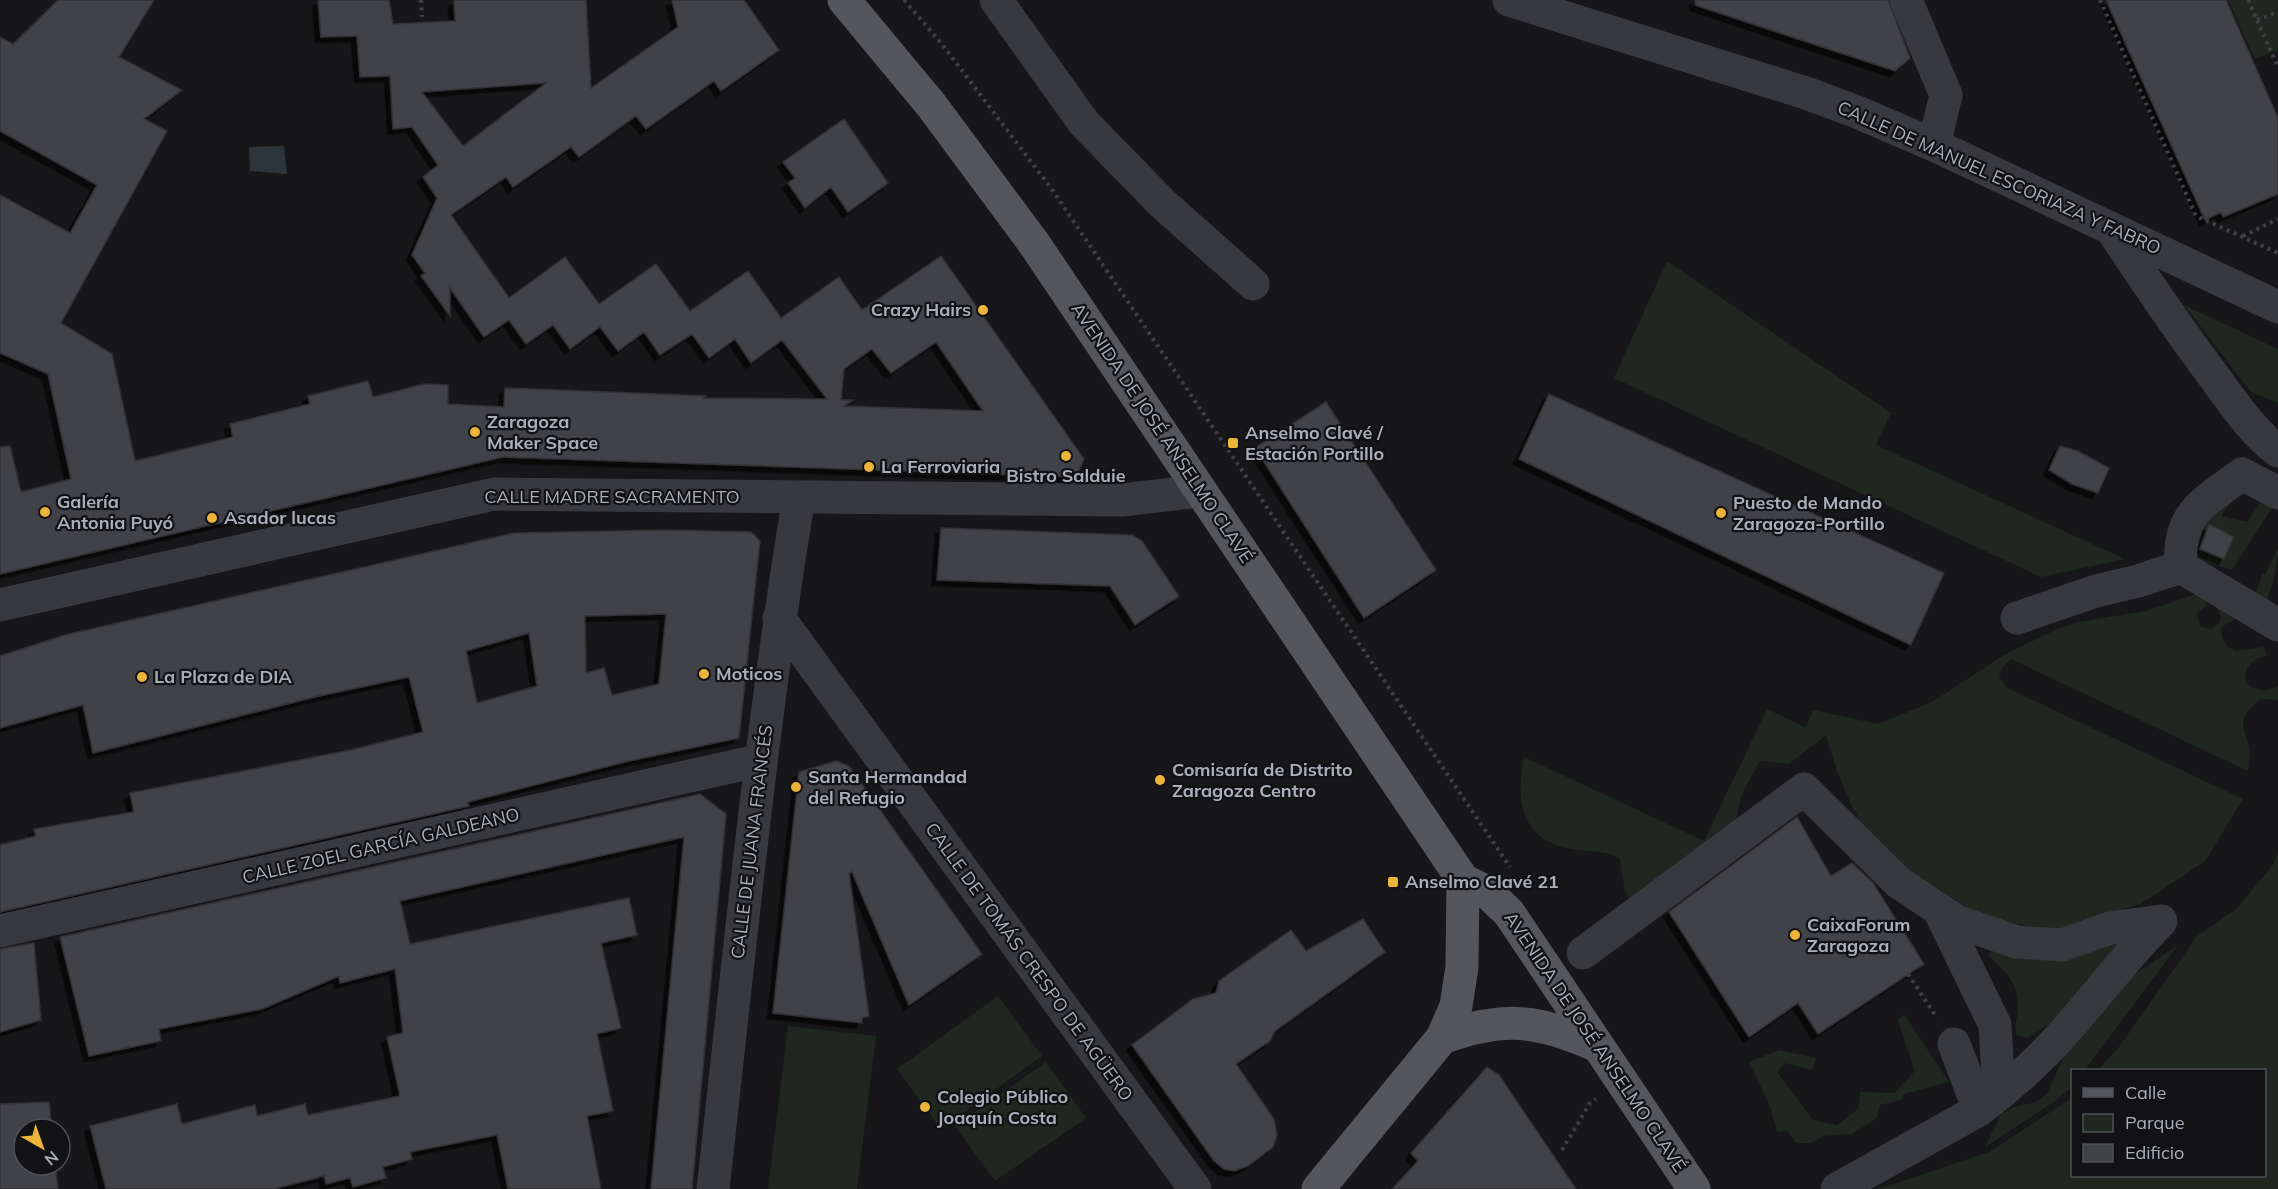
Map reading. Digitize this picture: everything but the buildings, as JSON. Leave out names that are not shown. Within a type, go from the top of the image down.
[{"type":"main road","name":"AVENIDA DE JOSÉ ANSELMO CLAVÉ","points":[[844,0],[932,106],[1013,214],[1463,880],[1487,892],[1509,913],[1694,1189]]},
{"type":"main road","points":[[1318,1189],[1442,1038],[1456,1006],[1462,967],[1463,880]]},
{"type":"main road","points":[[1442,1038],[1484,1025],[1518,1023],[1546,1027],[1598,1046]]},
{"type":"street","points":[[996,0],[1084,123],[1162,203],[1253,284]]},
{"type":"street","name":"CALLE DE MANUEL ESCORIAZA Y FABRO","points":[[1509,0],[1806,93],[1934,145],[2278,307]]},
{"type":"street","points":[[1906,0],[1946,95],[1934,145]]},
{"type":"street","points":[[2112,230],[2203,363],[2260,437],[2278,451]]},
{"type":"street","points":[[2181,567],[2179,544],[2192,513],[2207,499],[2242,474],[2278,492]]},
{"type":"street","name":"CALLE MADRE SACRAMENTO","points":[[0,605],[494,494],[1122,500],[1200,491]]},
{"type":"street","name":"CALLE DE JUANA FRANCÉS","points":[[713,1189],[761,760],[779,618],[799,497]]},
{"type":"street","points":[[2017,618],[2096,591],[2181,567],[2278,625]]},
{"type":"street","name":"CALLE DE TOMÁS CRESPO DE AGÜERO","points":[[779,618],[1195,1189]]},
{"type":"street","name":"CALLE ZOEL GARCÍA GALDEANO","points":[[0,931],[761,760]]},
{"type":"street","points":[[1583,952],[1804,789],[1898,882],[1958,922],[2017,942],[2062,945],[2109,928],[2161,921],[2060,1037],[1989,1102],[1837,1189]]},
{"type":"street","points":[[1938,908],[1995,1025],[1989,1102]]},
{"type":"street","points":[[1954,1044],[1989,1102]]},
{"type":"path","points":[[421,0],[422,17]]},
{"type":"path","points":[[904,0],[941,43],[1051,188],[1445,770]]},
{"type":"path","points":[[2100,0],[2196,216],[2278,253]]},
{"type":"path","points":[[2248,0],[2278,67]]},
{"type":"path","points":[[2257,20],[2278,12]]},
{"type":"path","points":[[2242,236],[2278,219]]},
{"type":"path","points":[[1227,447],[1237,440]]},
{"type":"path","points":[[1908,974],[1954,1044]]},
{"type":"path","points":[[1562,1150],[1590,1103],[1599,1097]]},
{"type":"green space","points":[[2228,0],[2278,0],[2278,50],[2255,59]]},
{"type":"green space","points":[[1667,261],[1891,413],[1876,445],[2125,559],[2041,577],[1614,378]]},
{"type":"green space","points":[[2184,305],[2278,349],[2278,403],[2251,392]]},
{"type":"green space","points":[[2229,485],[2239,491],[2221,516],[2247,522],[2261,502],[2272,508],[2232,570],[2205,562],[2182,547],[2196,510],[2207,500],[2211,504]]},
{"type":"green space","points":[[2278,548],[2276,570],[2267,603],[2255,597],[2262,574],[2265,575]]},
{"type":"green space","points":[[2202,592],[2207,596],[2207,605],[2196,614],[2201,627],[2211,629],[2220,622],[2221,615],[2217,608],[2219,600],[2241,615],[2222,627],[2224,642],[2236,651],[2264,647],[2267,656],[2253,661],[2249,666],[2246,672],[2247,683],[2262,690],[2278,687],[2278,700],[2261,699],[2248,711],[2243,720],[2250,749],[2248,771],[2011,659],[2002,668],[1999,676],[2007,688],[2243,799],[2205,861],[2141,904],[2051,931],[1977,915],[1937,887],[1933,893],[1889,858],[1867,831],[1850,801],[1836,768],[1826,735],[1789,764],[1760,761],[1742,794],[1736,819],[1742,822],[1630,899],[1625,892],[1620,859],[1603,853],[1571,849],[1554,844],[1541,837],[1525,816],[1521,789],[1524,757],[1704,841],[1767,709],[1806,728],[1813,710],[1878,724],[1932,702],[2004,655],[2055,630],[2078,622],[2146,611]]},
{"type":"green space","points":[[2278,854],[2278,1189],[1879,1189],[1989,1152],[2071,1099],[2071,1177],[2266,1177],[2266,1069],[2099,1069],[2119,1047],[2197,936],[2236,909],[2273,865]]},
{"type":"green space","points":[[2121,941],[2068,1012],[2028,1038],[2017,1035],[2015,1028],[2018,1006],[2015,989],[2008,976],[1989,957],[1991,949]]},
{"type":"green space","points":[[2178,945],[2086,1069],[2071,1069],[2071,1088],[2054,1102],[1985,1147],[2001,1114],[2014,1107],[2036,1102],[2047,1094],[2077,1027],[2133,975]]},
{"type":"green space","points":[[998,996],[1042,1056],[941,1129],[897,1069]]},
{"type":"green space","points":[[1904,1014],[1949,1082],[1904,1094],[1901,1100],[1880,1105],[1877,1118],[1852,1134],[1823,1136],[1811,1143],[1797,1143],[1787,1131],[1777,1132],[1770,1106],[1749,1062],[1779,1050],[1816,1058],[1812,1070],[1785,1063],[1777,1072],[1813,1120],[1837,1125],[1858,1109],[1860,1092],[1894,1093],[1915,1071],[1898,1021]]},
{"type":"green space","points":[[788,1026],[876,1036],[857,1189],[768,1189]]},
{"type":"green space","points":[[1046,1062],[1086,1118],[995,1181],[955,1126]]},
{"type":"shaded area","points":[[284,146],[287,174],[250,171],[249,147]]},
{"type":"place","name":"Crazy Hairs","points":[[983,310]]},
{"type":"place","name":"Zaragoza Maker Space","points":[[475,432]]},
{"type":"place","name":"Anselmo Clavé / Estación Portillo","points":[[1233,443]]},
{"type":"place","name":"Bistro Salduie","points":[[1066,456]]},
{"type":"place","name":"La Ferroviaria","points":[[869,467]]},
{"type":"place","name":"Galería Antonia Puyó","points":[[45,512]]},
{"type":"place","name":"Puesto de Mando Zaragoza-Portillo","points":[[1721,513]]},
{"type":"place","name":"Asador lucas","points":[[212,518]]},
{"type":"place","name":"Moticos","points":[[704,674]]},
{"type":"place","name":"La Plaza de DIA","points":[[142,677]]},
{"type":"place","name":"Comisaría de Distrito Zaragoza Centro","points":[[1160,780]]},
{"type":"place","name":"Santa Hermandad del Refugio","points":[[796,787]]},
{"type":"place","name":"Anselmo Clavé 21","points":[[1393,882]]},
{"type":"place","name":"CaixaForum Zaragoza","points":[[1795,935]]},
{"type":"place","name":"Colegio Público Joaquín Costa","points":[[925,1107]]}]
